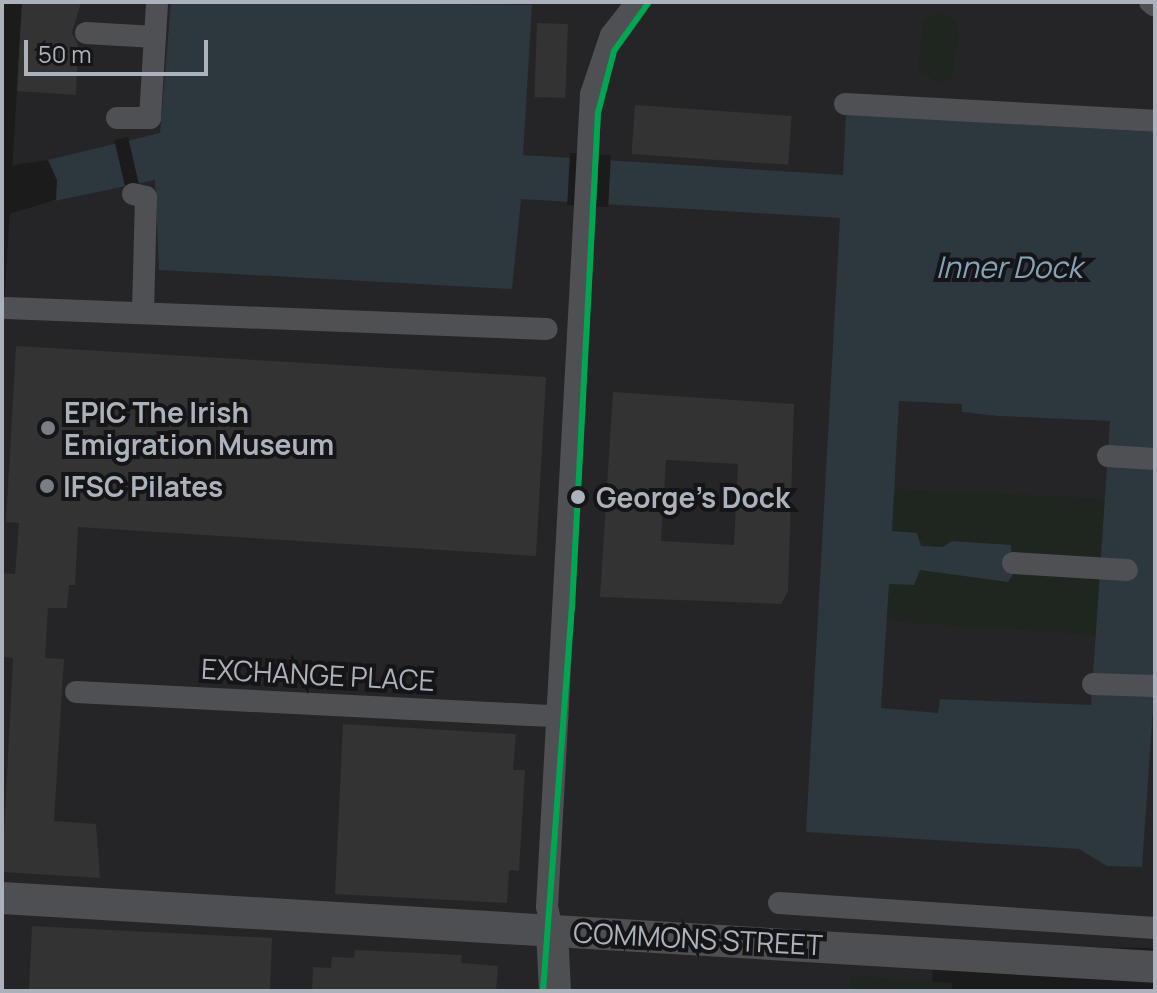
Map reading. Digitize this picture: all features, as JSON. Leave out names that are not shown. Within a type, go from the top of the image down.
[{"type":"street","points":[[117,118],[150,118],[157,2]]},
{"type":"street","points":[[555,991],[552,930],[547,907],[588,144],[601,57],[637,2]]},
{"type":"street","points":[[1150,2],[1155,6]]},
{"type":"street","points":[[86,33],[155,37]]},
{"type":"street","points":[[845,104],[1155,121]]},
{"type":"street","points":[[133,194],[146,197],[143,313]]},
{"type":"street","points":[[6,308],[547,329]]},
{"type":"street","points":[[1108,456],[1155,459]]},
{"type":"street","points":[[1013,563],[1127,570]]},
{"type":"street","points":[[1093,684],[1155,686]]},
{"type":"street","name":"EXCHANGE PLACE","points":[[76,692],[557,716]]},
{"type":"street","name":"COMMONS STREET","points":[[2,898],[1155,967]]},
{"type":"street","points":[[779,903],[1155,928]]},
{"type":"shaded area","points":[[22,2],[1135,2],[1155,18],[1155,948],[954,946],[933,968],[932,991],[2,991],[2,343]]},
{"type":"shaded area","points":[[938,12],[955,20],[959,36],[951,78],[938,83],[918,68],[924,21]]},
{"type":"shaded area","points":[[894,489],[1106,499],[1097,635],[887,621],[889,583],[920,570],[1008,582],[1013,574],[892,531]]},
{"type":"shaded area","points":[[851,976],[952,983],[952,991],[850,991]]},
{"type":"water","name":"Inner Dock","points":[[171,2],[532,5],[523,155],[843,175],[846,114],[1155,132],[1155,680],[1142,867],[1107,866],[1079,849],[806,832],[840,218],[521,199],[512,289],[159,270],[155,180],[2,212],[2,171],[160,133]],"holes":[[[899,401],[962,404],[962,412],[1110,421],[1091,705],[940,699],[938,713],[881,708],[889,584],[914,585],[920,570],[1008,582],[1013,574],[1011,545],[952,541],[943,547],[921,546],[917,533],[892,531]]]},
{"type":"pier","points":[[128,137],[139,186],[126,189],[114,140]]},
{"type":"pier","points":[[570,153],[611,155],[608,207],[567,205]]},
{"type":"pier","points":[[48,160],[57,180],[56,200],[2,216],[2,167]]},
{"type":"building","points":[[22,2],[81,2],[72,33],[78,45],[76,95],[17,91]]},
{"type":"building","points":[[537,23],[568,24],[565,98],[534,97]]},
{"type":"building","points":[[635,105],[792,116],[788,165],[632,154]]},
{"type":"building","points":[[16,346],[546,377],[536,556],[78,527],[75,585],[69,585],[67,608],[48,608],[45,658],[64,659],[54,821],[96,824],[100,878],[2,872],[13,658],[2,657],[2,573],[15,574],[19,523],[6,522]]},
{"type":"building","points":[[613,392],[794,404],[788,591],[781,604],[600,597]],"holes":[[[666,460],[738,464],[734,545],[661,541]]]},
{"type":"building","points":[[343,724],[516,734],[513,770],[525,770],[519,871],[509,870],[507,903],[335,894]]},
{"type":"building","points":[[32,926],[272,938],[270,991],[29,991]]},
{"type":"building","points":[[355,950],[462,955],[461,963],[498,966],[496,991],[312,991],[313,967],[331,968],[332,957],[354,958]]},
{"type":"transit line","points":[[543,991],[572,608],[598,113],[614,51],[649,2]]},
{"type":"place","name":"EPIC The Irish Emigration Museum","points":[[48,428]]},
{"type":"place","name":"IFSC Pilates","points":[[47,486]]},
{"type":"place","name":"George's Dock","points":[[578,497]]}]
